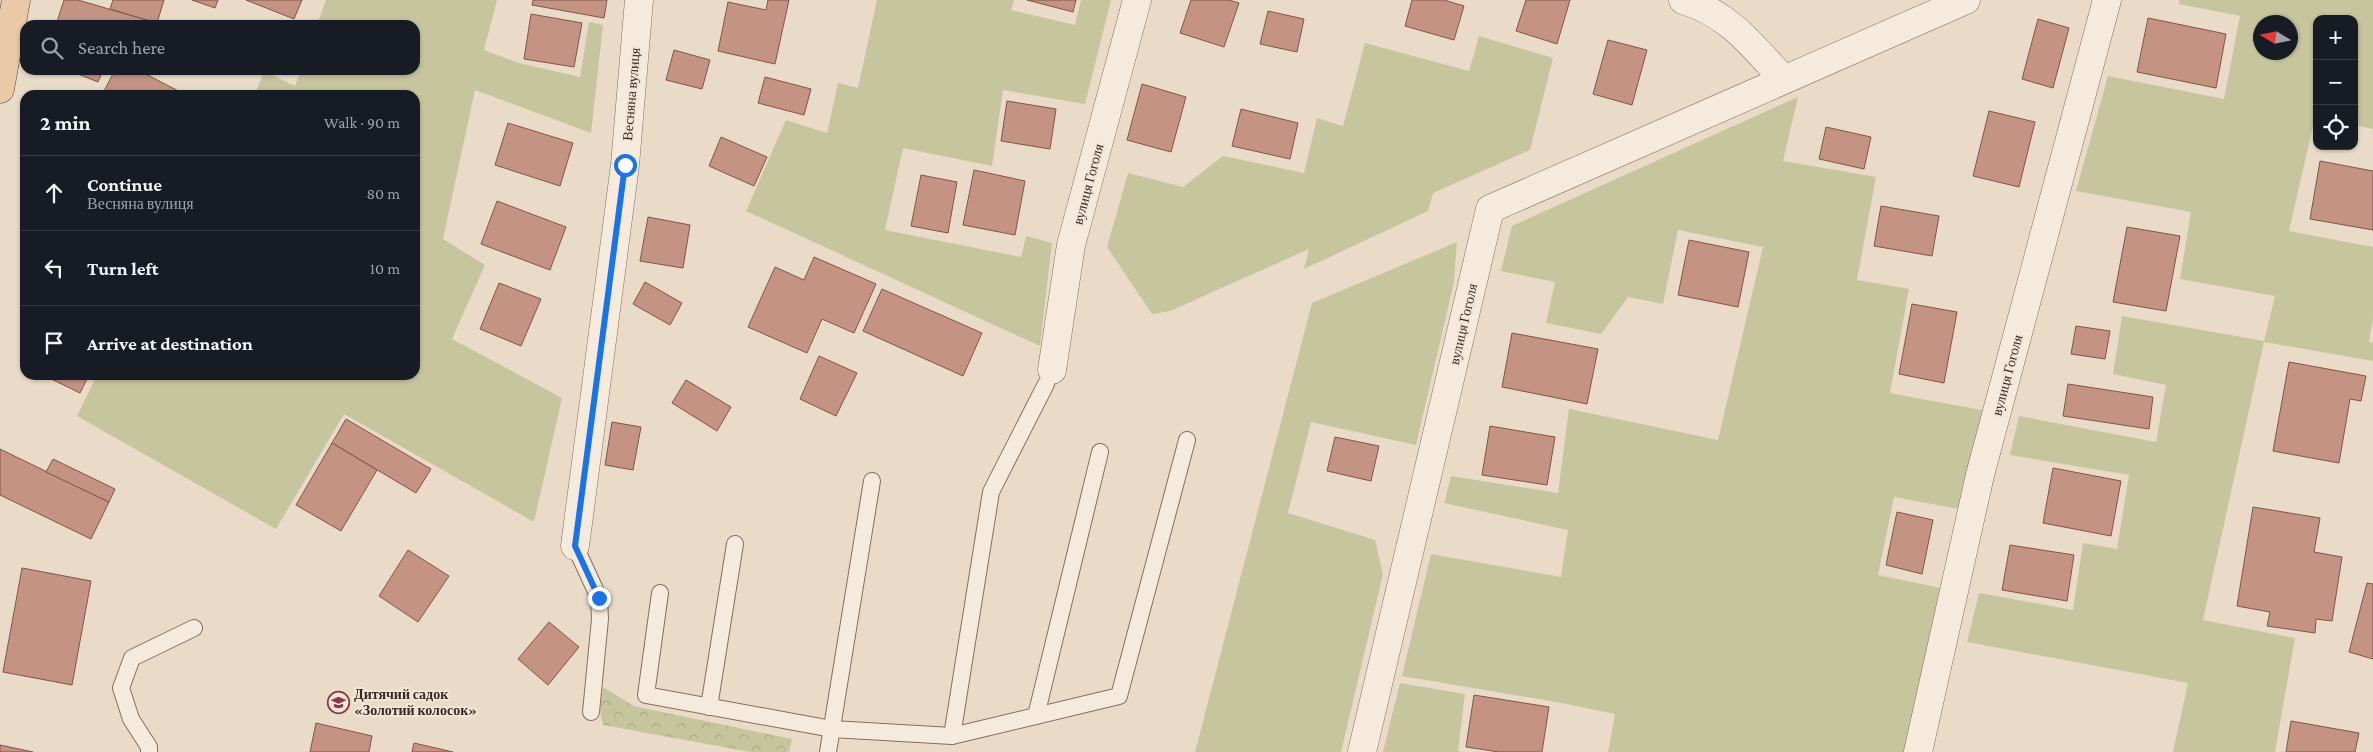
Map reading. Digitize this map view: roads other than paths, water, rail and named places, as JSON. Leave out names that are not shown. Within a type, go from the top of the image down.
[{"type":"main road","points":[[0,89],[16,0]]},
{"type":"street","name":"Весняна вулиця","points":[[575,546],[625,165],[639,0]]},
{"type":"street","name":"вулиця Гоголя","points":[[1049,377],[1071,245],[1137,0]]},
{"type":"street","points":[[1683,0],[1705,7],[1741,33],[1783,79]]},
{"type":"street","name":"вулиця Гоголя","points":[[1362,752],[1490,209],[1966,0]]},
{"type":"street","name":"вулиця Гоголя","points":[[1918,752],[1980,475],[2107,0]]},
{"type":"lane","points":[[952,736],[991,492],[1049,377]]},
{"type":"lane","points":[[660,593],[646,695],[832,729],[952,736],[1119,696],[1188,440]]},
{"type":"lane","points":[[1036,716],[1100,452]]},
{"type":"lane","points":[[828,752],[872,481]]},
{"type":"lane","points":[[709,707],[735,544]]},
{"type":"lane","points":[[575,546],[599,598],[600,619],[591,712]]},
{"type":"lane","points":[[149,752],[150,747],[131,719],[121,688],[132,658],[194,628]]},
{"type":"place","name":"Дитячий садок «Золотий колосок»","points":[[338,702]]}]
